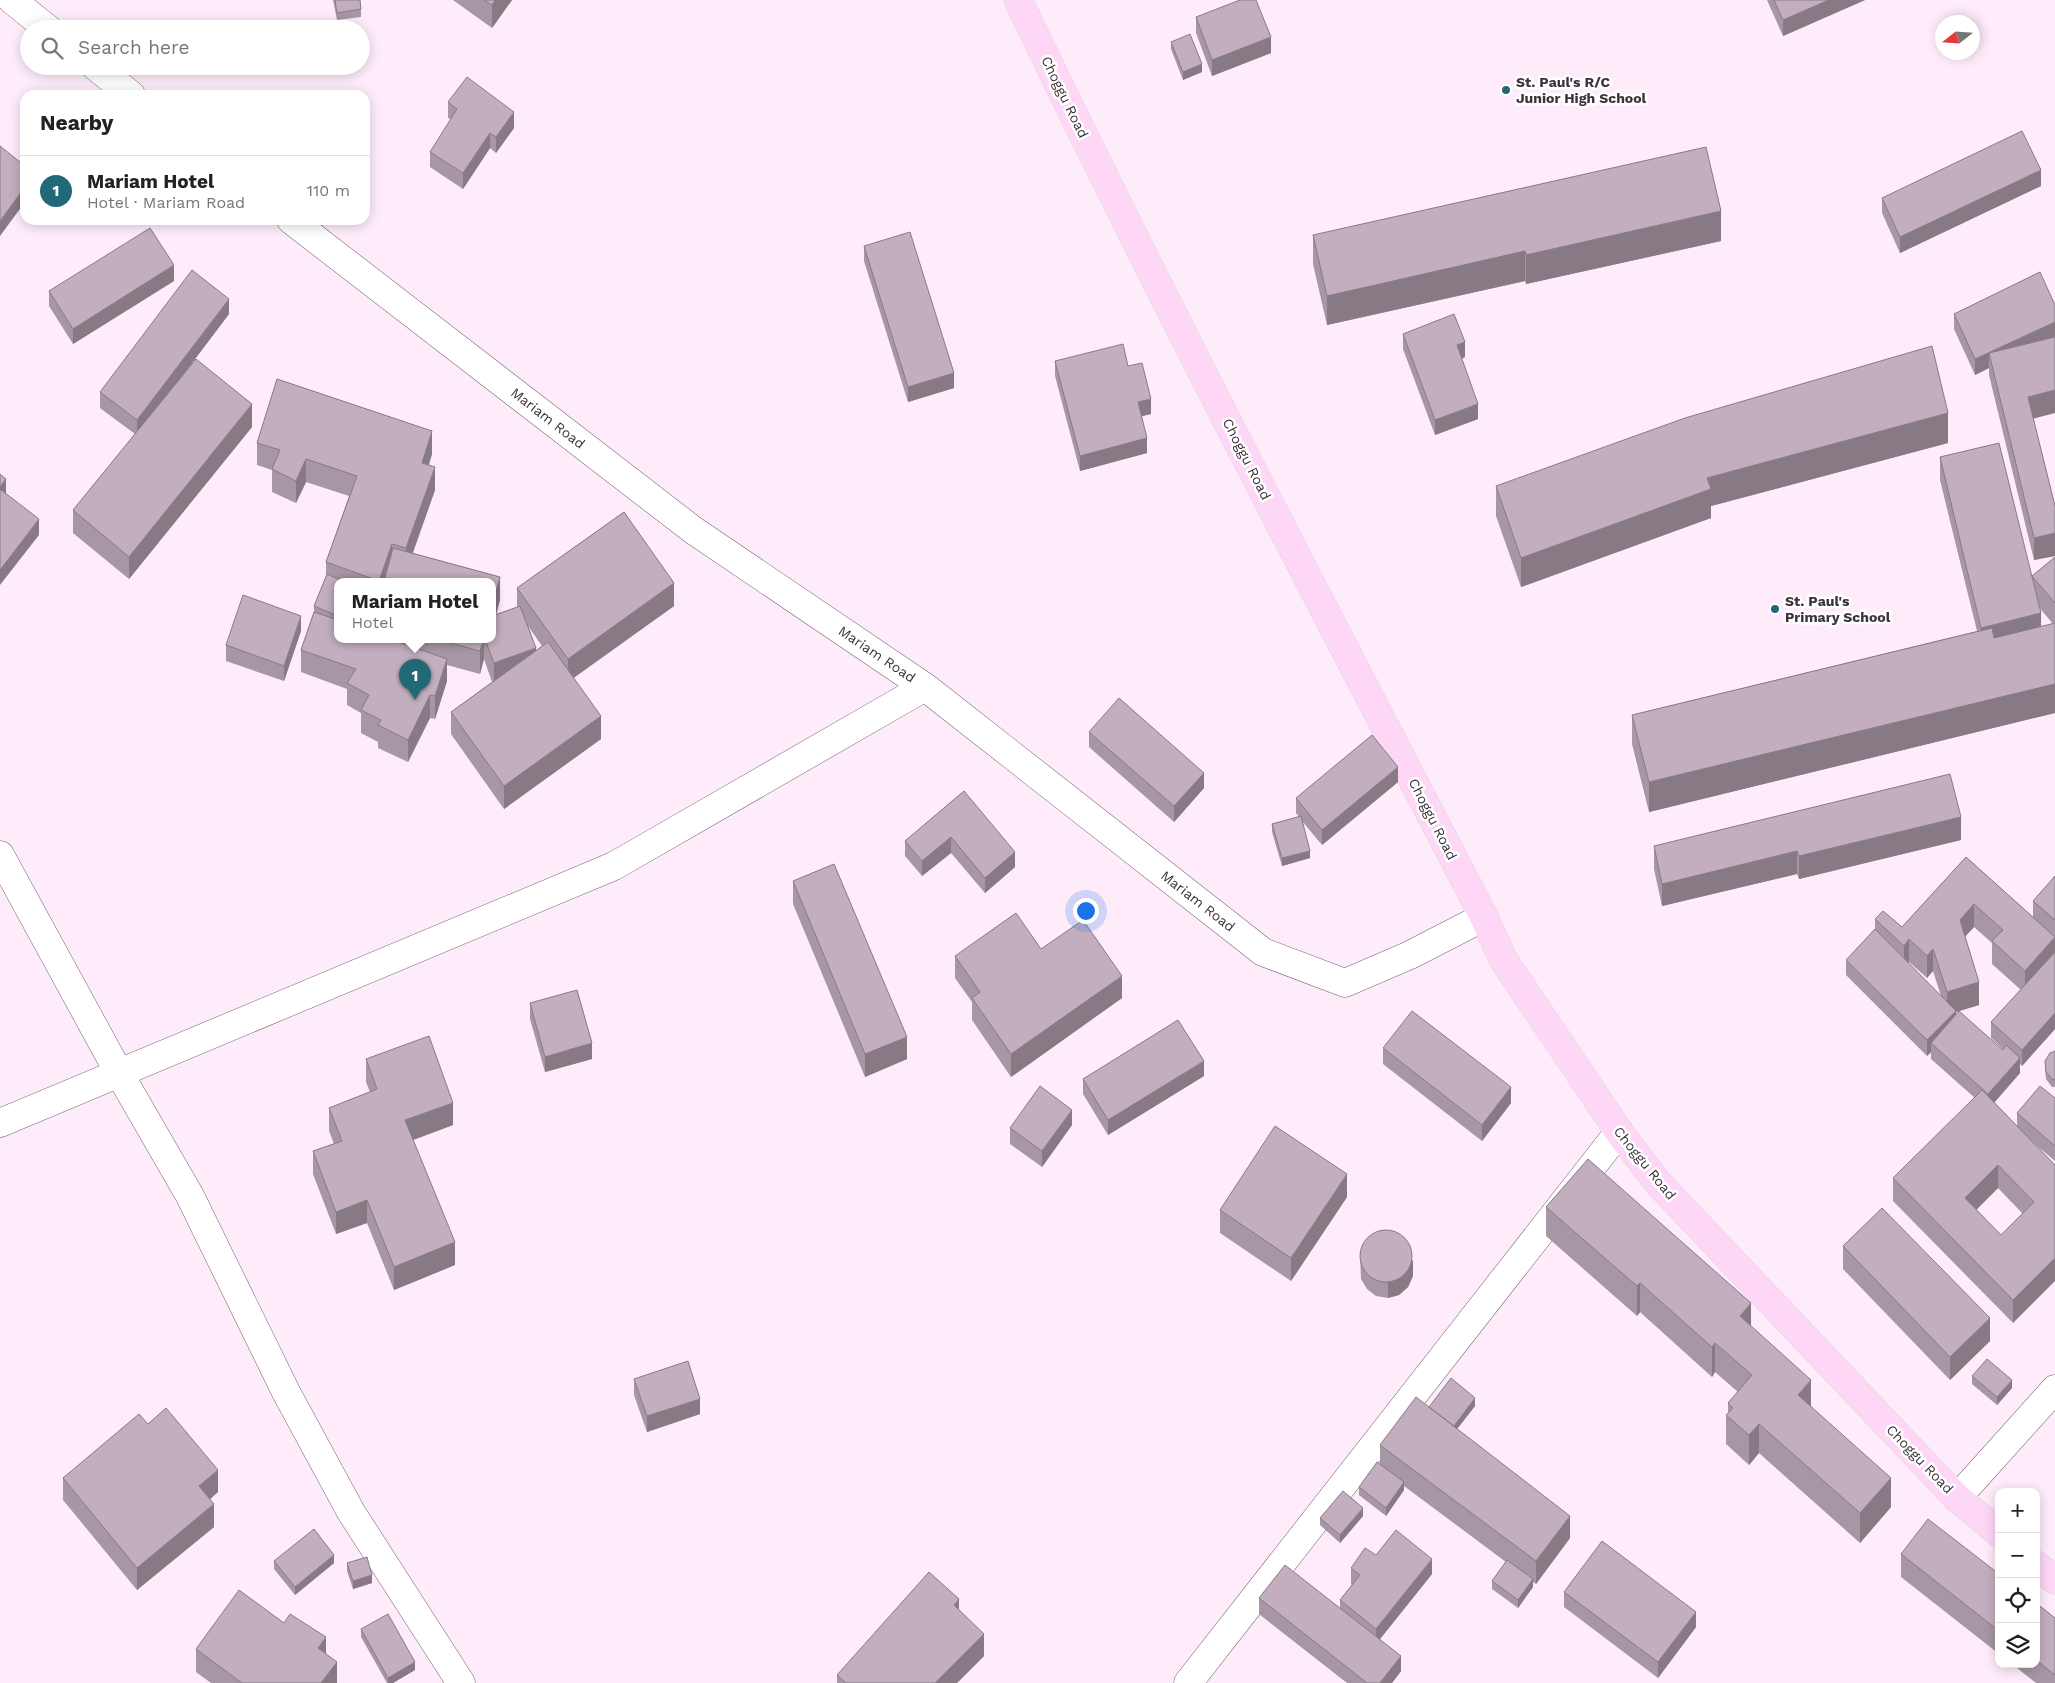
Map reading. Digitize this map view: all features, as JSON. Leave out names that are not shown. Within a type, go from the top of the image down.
[{"type":"main road","name":"Choggu Road","points":[[1018,0],[1066,100],[1264,493],[1484,917],[1503,959],[1619,1132],[1659,1184],[1957,1498],[1995,1530]]},
{"type":"main road","points":[[2040,1568],[2055,1580]]},
{"type":"street","points":[[12,0],[37,20]]},
{"type":"street","points":[[106,75],[125,90]]},
{"type":"street","name":"Mariam Road","points":[[296,225],[693,530],[925,687],[1263,952],[1345,983],[1410,955],[1484,917]]},
{"type":"street","points":[[0,1123],[614,866],[925,687]]},
{"type":"street","points":[[0,855],[119,1072],[190,1196],[286,1392],[351,1512],[461,1683]]},
{"type":"street","points":[[1188,1683],[1619,1132]]},
{"type":"street","points":[[1957,1498],[2055,1389]]},
{"type":"building","points":[[335,0],[360,0],[361,9],[337,13]]},
{"type":"building","points":[[484,0],[495,0],[492,5]]},
{"type":"building","points":[[1240,0],[1256,0],[1271,37],[1212,60],[1196,17]]},
{"type":"building","points":[[1774,0],[1829,0],[1783,20]]},
{"type":"building","points":[[1190,34],[1202,64],[1183,72],[1171,42]]},
{"type":"building","points":[[467,77],[514,112],[496,137],[490,133],[463,173],[430,152],[457,109],[448,102]]},
{"type":"building","points":[[2022,131],[2041,170],[1900,237],[1882,198]]},
{"type":"building","points":[[0,146],[20,162],[20,194],[0,221]]},
{"type":"building","points":[[1706,147],[1721,211],[1526,255],[1525,251],[1327,296],[1313,235]]},
{"type":"building","points":[[150,228],[174,265],[73,329],[49,291]]},
{"type":"building","points":[[910,232],[954,373],[908,387],[864,246]]},
{"type":"building","points":[[192,270],[229,299],[137,420],[100,392]]},
{"type":"building","points":[[2040,272],[2055,305],[2055,322],[1975,359],[1954,314]]},
{"type":"building","points":[[1454,314],[1465,342],[1457,345],[1478,404],[1435,420],[1403,334]]},
{"type":"building","points":[[2055,337],[2055,390],[2028,397],[2055,506],[2055,533],[2034,538],[1989,353]]},
{"type":"building","points":[[1123,344],[1128,366],[1142,363],[1151,399],[1138,402],[1147,438],[1080,456],[1055,361]]},
{"type":"building","points":[[1932,346],[1948,413],[1707,478],[1711,489],[1521,558],[1496,486],[1685,418]]},
{"type":"building","points":[[196,359],[252,404],[129,557],[73,510]]},
{"type":"building","points":[[277,379],[432,431],[422,463],[435,467],[406,548],[392,544],[380,578],[371,578],[326,562],[357,476],[306,459],[296,481],[272,469],[280,450],[257,443]]},
{"type":"building","points":[[1999,443],[2041,613],[1981,628],[1940,457]]},
{"type":"building","points":[[0,474],[6,479],[0,487]]},
{"type":"building","points":[[0,489],[39,519],[0,570]]},
{"type":"building","points":[[624,512],[674,583],[568,659],[517,588]]},
{"type":"building","points":[[393,548],[500,577],[496,592],[496,578],[385,578]]},
{"type":"building","points":[[2055,557],[2055,603],[2032,576]]},
{"type":"building","points":[[327,574],[336,578],[334,578],[334,614],[314,606]]},
{"type":"building","points":[[243,595],[301,616],[284,666],[226,645]]},
{"type":"building","points":[[520,606],[536,648],[494,663],[486,643],[496,643],[496,615]]},
{"type":"building","points":[[314,612],[334,619],[334,643],[401,643],[447,659],[435,696],[430,695],[408,740],[378,725],[381,720],[361,710],[369,695],[347,683],[356,669],[301,650]]},
{"type":"building","points":[[2055,623],[2055,684],[1649,782],[1632,715],[1992,628],[1994,638]]},
{"type":"building","points":[[548,642],[601,716],[504,786],[451,712]]},
{"type":"building","points":[[451,643],[483,643],[480,651]]},
{"type":"building","points":[[1119,698],[1204,773],[1174,806],[1089,732]]},
{"type":"building","points":[[1372,735],[1398,767],[1322,830],[1296,798]]},
{"type":"building","points":[[1950,774],[1961,817],[1799,856],[1797,851],[1662,884],[1654,846]]},
{"type":"building","points":[[964,791],[1015,852],[985,878],[951,837],[922,861],[905,841]]},
{"type":"building","points":[[1301,816],[1310,851],[1282,858],[1272,824]]},
{"type":"building","points":[[1966,857],[2055,937],[2025,971],[1992,941],[2003,930],[1974,904],[1960,920],[1979,982],[1947,992],[1933,949],[1927,956],[1909,939],[1904,946],[1875,919],[1883,911],[1902,927]]},
{"type":"building","points":[[834,864],[907,1037],[865,1054],[793,881]]},
{"type":"building","points":[[2055,876],[2055,920],[2033,901]]},
{"type":"building","points":[[1016,913],[1041,949],[1083,920],[1122,976],[1011,1054],[972,998],[980,992],[955,956]]},
{"type":"building","points":[[1875,929],[1956,1011],[1927,1040],[1846,960]]},
{"type":"building","points":[[2055,952],[2055,1013],[2022,1050],[1991,1022]]},
{"type":"building","points":[[577,990],[592,1043],[545,1057],[530,1003]]},
{"type":"building","points":[[1412,1011],[1511,1087],[1482,1125],[1383,1048]]},
{"type":"building","points":[[1959,1011],[2003,1050],[2006,1045],[2020,1058],[1988,1094],[1931,1043]]},
{"type":"building","points":[[1178,1020],[1204,1061],[1108,1120],[1083,1079]]},
{"type":"building","points":[[429,1036],[453,1103],[405,1120],[455,1242],[394,1267],[367,1200],[336,1212],[313,1151],[342,1141],[329,1108],[377,1089],[366,1059]]},
{"type":"building","points":[[2055,1051],[2055,1080],[2046,1072],[2045,1061],[2050,1053]]},
{"type":"building","points":[[1040,1086],[1072,1110],[1042,1151],[1010,1128]]},
{"type":"building","points":[[2040,1086],[2055,1098],[2055,1146],[2017,1113]]},
{"type":"building","points":[[1982,1090],[2055,1165],[2055,1258],[2013,1300],[1893,1178]],"holes":[[[1998,1165],[2034,1202],[2001,1235],[1965,1198]]]},
{"type":"building","points":[[1275,1126],[1347,1174],[1291,1258],[1220,1210]]},
{"type":"building","points":[[1588,1159],[1751,1303],[1740,1316],[1811,1380],[1798,1395],[1891,1478],[1860,1513],[1759,1424],[1749,1435],[1726,1415],[1733,1408],[1728,1403],[1752,1375],[1715,1343],[1712,1347],[1640,1283],[1637,1286],[1546,1207]]},
{"type":"building","points":[[1882,1208],[1990,1318],[1950,1357],[1843,1246]]},
{"type":"building","points":[[1381,1230],[1391,1230],[1405,1237],[1412,1251],[1412,1261],[1405,1275],[1391,1282],[1381,1282],[1371,1278],[1364,1271],[1360,1261],[1360,1251],[1364,1241],[1371,1234]]},
{"type":"building","points":[[1987,1359],[2012,1380],[1997,1397],[1972,1376]]},
{"type":"building","points":[[688,1361],[700,1399],[647,1416],[634,1379]]},
{"type":"building","points":[[1451,1378],[1475,1398],[1454,1426],[1429,1407]]},
{"type":"building","points":[[1416,1397],[1570,1516],[1536,1561],[1380,1445]]},
{"type":"building","points":[[166,1408],[218,1470],[199,1486],[214,1504],[137,1568],[63,1478],[139,1414],[148,1424]]},
{"type":"building","points":[[1377,1462],[1404,1482],[1386,1508],[1359,1487]]},
{"type":"building","points":[[1343,1491],[1363,1508],[1340,1535],[1320,1518]]},
{"type":"building","points":[[1928,1519],[1995,1571],[1995,1628],[1901,1554]]},
{"type":"building","points":[[314,1529],[334,1555],[295,1587],[274,1561]]},
{"type":"building","points":[[1396,1530],[1432,1559],[1376,1629],[1340,1600],[1360,1575],[1351,1568],[1365,1548],[1376,1555]]},
{"type":"building","points":[[1602,1541],[1696,1612],[1658,1662],[1564,1592]]},
{"type":"building","points":[[367,1557],[372,1575],[353,1581],[347,1563]]},
{"type":"building","points":[[1507,1560],[1533,1579],[1518,1600],[1492,1581]]},
{"type":"building","points":[[1285,1565],[1401,1656],[1380,1683],[1367,1683],[1259,1598]]},
{"type":"building","points":[[929,1572],[959,1599],[954,1605],[984,1634],[935,1683],[846,1683],[837,1675]]},
{"type":"building","points":[[239,1590],[284,1623],[290,1614],[326,1637],[318,1648],[337,1662],[321,1683],[242,1683],[196,1649]]},
{"type":"building","points":[[2040,1606],[2055,1618],[2055,1675],[2040,1663]]},
{"type":"building","points":[[388,1614],[415,1662],[388,1678],[361,1629]]},
{"type":"place","name":"St. Paul's R/C Junior High School","points":[[1506,90]]},
{"type":"place","name":"St. Paul's Primary School","points":[[1775,609]]},
{"type":"place","name":"Mariam Hotel","points":[[415,700]]}]
